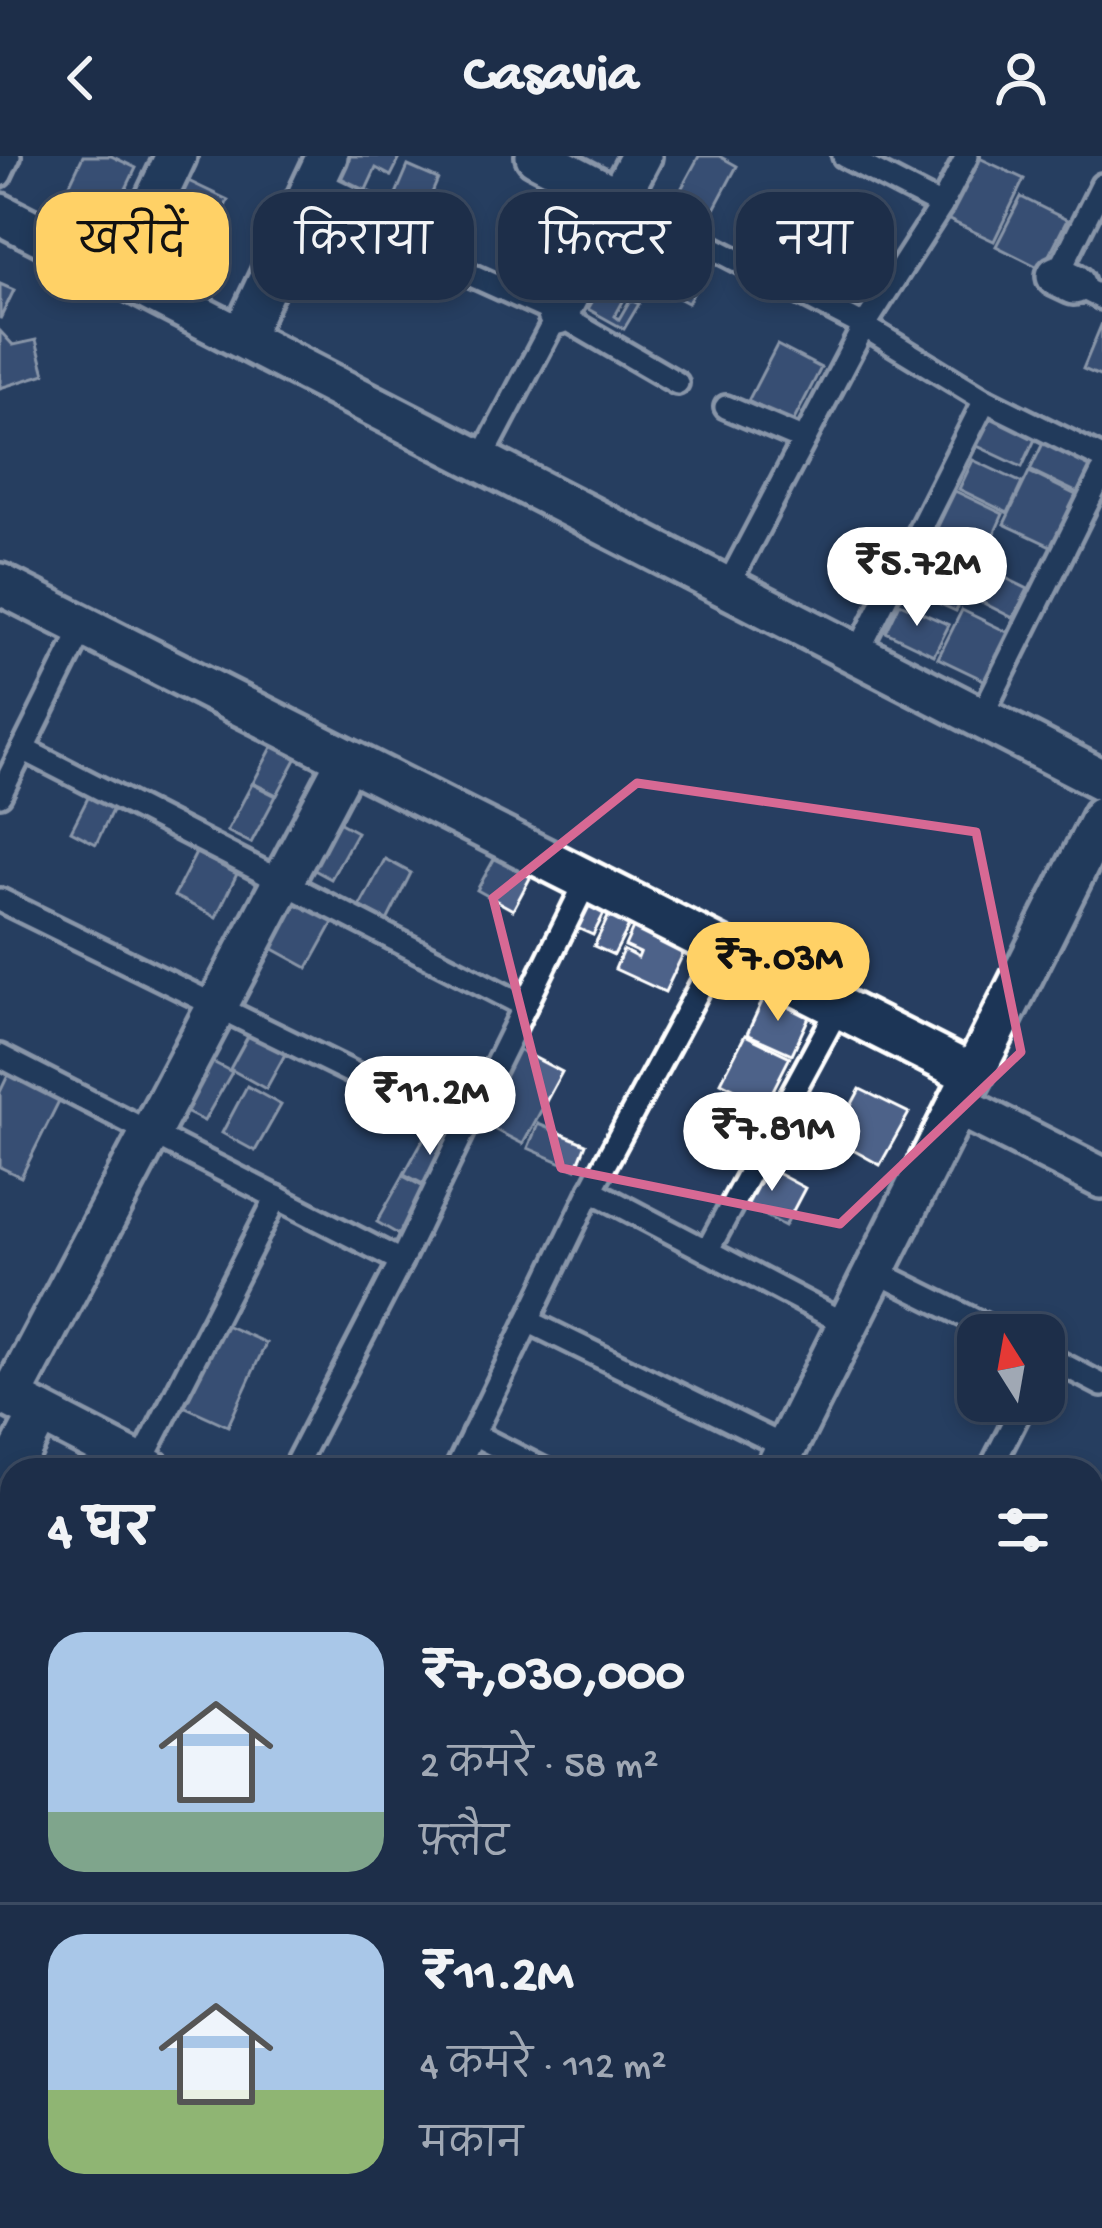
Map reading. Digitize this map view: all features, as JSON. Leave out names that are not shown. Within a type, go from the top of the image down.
[{"type":"street","points":[[159,192],[176,156]]},
{"type":"street","points":[[536,156],[605,192]]},
{"type":"street","points":[[623,192],[641,156]]},
{"type":"street","points":[[242,335],[320,172],[349,192]]},
{"type":"street","points":[[0,214],[36,232]]},
{"type":"street","points":[[172,300],[1102,780]]},
{"type":"street","points":[[558,314],[565,300]]},
{"type":"street","points":[[0,584],[839,1007],[1102,1178]]},
{"type":"street","points":[[6,1458],[17,1400],[150,1132],[346,760]]},
{"type":"street","points":[[782,1458],[1102,817]]},
{"type":"street","points":[[17,1400],[129,1458]]},
{"type":"lane","points":[[0,175],[9,156]]},
{"type":"lane","points":[[844,156],[941,206]]},
{"type":"lane","points":[[727,587],[864,326],[941,206],[967,156]]},
{"type":"lane","points":[[1078,286],[1102,185]]},
{"type":"lane","points":[[712,247],[864,326],[985,400],[1102,458]]},
{"type":"lane","points":[[474,276],[558,314],[677,382]]},
{"type":"lane","points":[[481,460],[558,314]]},
{"type":"lane","points":[[857,654],[985,400]]},
{"type":"lane","points":[[726,407],[804,440]]},
{"type":"lane","points":[[981,717],[1102,473]]},
{"type":"lane","points":[[0,796],[84,626]]},
{"type":"lane","points":[[23,749],[525,1006]]},
{"type":"lane","points":[[299,1458],[587,880]]},
{"type":"lane","points":[[0,900],[465,1128]]},
{"type":"lane","points":[[461,1458],[591,1190],[721,948]]},
{"type":"lane","points":[[707,1251],[839,1007]]},
{"type":"lane","points":[[4,1066],[150,1132],[401,1261]]},
{"type":"lane","points":[[591,1190],[848,1325]]},
{"type":"lane","points":[[150,1458],[277,1197]]},
{"type":"lane","points":[[875,1271],[962,1314]]},
{"type":"lane","points":[[529,1322],[779,1458]]},
{"type":"lane","points":[[1065,1367],[1102,1384]]},
{"type":"lane","points":[[996,1458],[1014,1422]]},
{"type":"lane","points":[[473,1434],[520,1458]]},
{"type":"highlighted area","points":[[637,783],[976,832],[1021,1052],[840,1224],[561,1168],[493,898]]},
{"type":"building","points":[[83,156],[111,156],[136,168],[125,192],[66,192]]},
{"type":"building","points":[[350,156],[401,156],[391,176],[376,168],[365,192],[332,192]]},
{"type":"building","points":[[699,156],[719,156],[737,166],[712,213],[712,192],[680,192]]},
{"type":"building","points":[[975,156],[1024,179],[994,241],[945,218]]},
{"type":"building","points":[[408,166],[438,179],[432,192],[397,192]]},
{"type":"building","points":[[180,177],[211,192],[173,192]]},
{"type":"building","points":[[1021,197],[1067,220],[1042,269],[996,246]]},
{"type":"building","points":[[0,284],[14,290],[0,319]]},
{"type":"building","points":[[593,300],[624,300],[615,316],[619,319],[630,300],[639,304],[624,329],[588,309]]},
{"type":"building","points":[[1102,323],[1102,377],[1083,369]]},
{"type":"building","points":[[0,331],[13,345],[36,340],[45,374],[0,388]]},
{"type":"building","points":[[777,345],[821,368],[792,424],[748,401]]},
{"type":"building","points":[[991,408],[1039,431],[1022,467],[973,444]]},
{"type":"building","points":[[1047,435],[1095,457],[1078,493],[1030,470]]},
{"type":"building","points":[[973,460],[1022,483],[1008,513],[959,489]]},
{"type":"building","points":[[1029,472],[1078,496],[1053,547],[1004,524]]},
{"type":"building","points":[[955,491],[1003,514],[986,552],[937,528]]},
{"type":"building","points":[[936,530],[984,553],[956,611],[907,589]]},
{"type":"building","points":[[981,566],[1028,589],[1013,618],[966,594]]},
{"type":"building","points":[[900,603],[949,625],[934,655],[886,632]]},
{"type":"building","points":[[962,610],[1009,633],[986,681],[938,658]]},
{"type":"building","points":[[278,736],[302,748],[277,795],[253,783]]},
{"type":"building","points":[[252,784],[276,796],[251,843],[227,831]]},
{"type":"building","points":[[93,788],[117,800],[96,844],[71,831]]},
{"type":"building","points":[[331,818],[357,832],[331,879],[305,865]]},
{"type":"building","points":[[503,843],[538,863],[513,910],[477,890]]},
{"type":"building","points":[[196,853],[237,874],[216,917],[174,896]]},
{"type":"building","points":[[385,859],[411,873],[387,921],[360,906]]},
{"type":"building","points":[[292,898],[334,921],[308,968],[266,945]]},
{"type":"building","points":[[587,901],[606,910],[593,935],[575,927]]},
{"type":"building","points":[[609,915],[630,924],[614,955],[594,946]]},
{"type":"building","points":[[634,926],[685,950],[665,992],[615,969],[623,950],[638,958],[640,953],[625,946]]},
{"type":"building","points":[[765,995],[810,1015],[792,1054],[747,1034]]},
{"type":"building","points":[[252,1029],[289,1047],[266,1089],[230,1069]]},
{"type":"building","points":[[745,1035],[790,1057],[766,1104],[721,1082]]},
{"type":"building","points":[[516,1048],[562,1072],[523,1144],[478,1121]]},
{"type":"building","points":[[207,1059],[232,1072],[204,1121],[180,1109]]},
{"type":"building","points":[[11,1069],[62,1095],[21,1177],[0,1167],[0,1092]]},
{"type":"building","points":[[247,1086],[281,1105],[255,1151],[222,1133]]},
{"type":"building","points":[[860,1089],[909,1113],[880,1165],[833,1139]]},
{"type":"building","points":[[538,1124],[586,1144],[576,1169],[528,1148]]},
{"type":"building","points":[[430,1127],[457,1142],[431,1188],[404,1174]]},
{"type":"building","points":[[758,1163],[805,1188],[785,1226],[738,1201]]},
{"type":"building","points":[[403,1176],[429,1190],[403,1237],[377,1222]]},
{"type":"building","points":[[214,1320],[266,1343],[228,1426],[177,1403]]},
{"type":"building","points":[[480,1440],[514,1458],[470,1458]]}]
